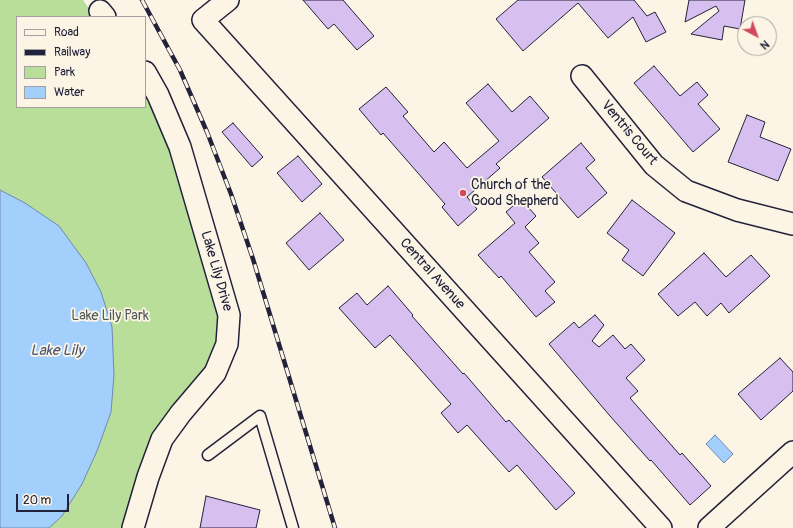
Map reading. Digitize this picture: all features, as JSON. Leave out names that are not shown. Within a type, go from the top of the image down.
[{"type":"street","name":"Central Avenue","points":[[228,0],[203,20],[661,528]]},
{"type":"street","name":"Lake Lily Drive","points":[[133,528],[148,477],[162,439],[214,373],[227,344],[229,315],[180,147],[158,95],[146,74]]},
{"type":"street","name":"Ventris Court","points":[[582,76],[654,165],[686,191],[738,210],[793,224]]},
{"type":"street","points":[[709,528],[793,452]]},
{"type":"lane","points":[[208,454],[260,416],[293,528]]},
{"type":"green space","name":"Lake Lily Park","points":[[0,0],[83,0],[94,16],[16,16],[16,108],[146,108],[146,87],[155,101],[223,315],[220,341],[208,370],[157,435],[122,528],[0,528]]},
{"type":"water","name":"Lake Lily","points":[[0,190],[25,203],[59,226],[86,263],[101,292],[112,327],[114,375],[111,412],[97,451],[82,484],[62,516],[49,528],[0,528]]},
{"type":"water","points":[[715,435],[733,454],[724,463],[706,444]]},
{"type":"building","points":[[303,0],[343,0],[374,36],[357,50],[334,24],[328,29]]},
{"type":"building","points":[[518,0],[634,0],[647,16],[655,12],[666,32],[646,42],[633,17],[608,38],[578,3],[523,51],[496,19]]},
{"type":"building","points":[[689,0],[745,0],[742,16],[737,16],[737,28],[724,26],[722,40],[691,34],[719,11],[716,6],[685,22]]},
{"type":"building","points":[[654,66],[680,96],[697,82],[708,95],[698,104],[720,129],[693,152],[634,83]]},
{"type":"building","points":[[488,84],[512,112],[530,96],[549,118],[496,164],[500,168],[467,197],[477,209],[458,226],[442,207],[445,204],[383,133],[381,135],[359,109],[386,87],[408,112],[403,116],[434,152],[444,142],[467,168],[499,141],[466,103]]},
{"type":"building","points":[[747,115],[765,122],[760,137],[791,149],[778,181],[728,162]]},
{"type":"building","points":[[233,123],[263,157],[252,167],[222,132]]},
{"type":"building","points":[[581,143],[595,160],[586,168],[607,193],[578,218],[542,177]]},
{"type":"building","points":[[298,156],[322,184],[302,202],[277,173]]},
{"type":"building","points":[[521,199],[536,216],[525,227],[539,243],[529,252],[555,282],[545,291],[555,302],[536,317],[501,276],[499,278],[478,255],[515,223],[506,212]]},
{"type":"building","points":[[632,200],[675,233],[643,276],[622,260],[629,250],[607,233]]},
{"type":"building","points":[[320,213],[344,240],[309,270],[286,243]]},
{"type":"building","points":[[704,253],[726,277],[751,255],[770,276],[729,313],[721,303],[707,316],[695,302],[678,316],[658,294]]},
{"type":"building","points":[[388,286],[413,315],[412,316],[506,422],[509,420],[575,493],[556,510],[517,465],[509,472],[467,425],[458,433],[441,413],[451,404],[390,335],[375,348],[339,308],[357,293],[367,305]]},
{"type":"building","points":[[595,315],[604,325],[592,341],[599,347],[613,335],[625,349],[631,344],[645,360],[626,378],[638,391],[630,398],[680,455],[682,453],[711,486],[690,505],[610,416],[549,344],[574,322],[579,328]]},
{"type":"building","points":[[780,358],[793,372],[793,391],[761,420],[738,394]]},
{"type":"building","points":[[206,496],[260,510],[256,528],[200,528]]},
{"type":"railway","points":[[142,0],[180,70],[207,132],[231,194],[253,259],[335,528]]},
{"type":"place","name":"Church of the Good Shepherd","points":[[463,193]]}]
